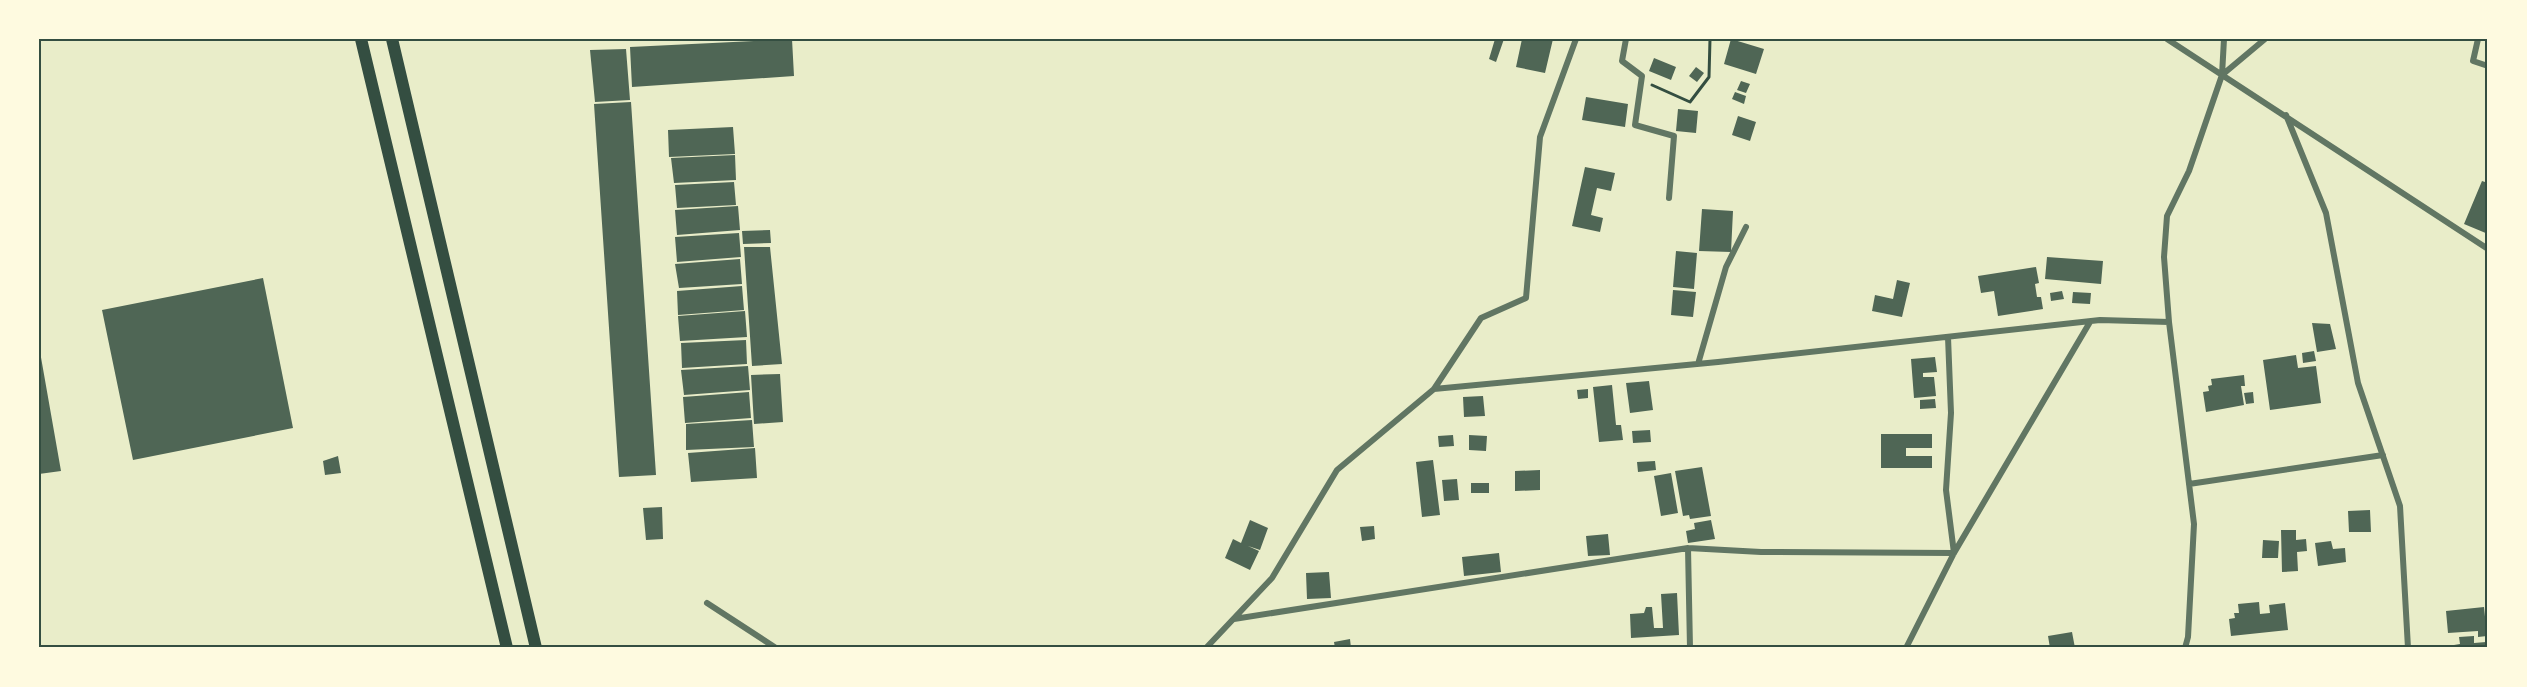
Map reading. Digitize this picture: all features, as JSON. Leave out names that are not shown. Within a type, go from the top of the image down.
[{"type":"main road","points":[[361,39],[507,648]]},
{"type":"main road","points":[[392,39],[536,648]]},
{"type":"street","points":[[1206,648],[1272,578],[1337,470],[1434,389],[1481,318],[1526,298],[1540,136],[1576,39]]},
{"type":"street","points":[[1626,39],[1622,61],[1642,76],[1635,125],[1674,136],[1669,198]]},
{"type":"street","points":[[2167,39],[2488,249]]},
{"type":"street","points":[[2185,648],[2188,637],[2194,524],[2169,322],[2164,257],[2167,216],[2189,171],[2222,75],[2224,39]]},
{"type":"street","points":[[2222,75],[2265,39]]},
{"type":"street","points":[[2478,39],[2474,61],[2488,66]]},
{"type":"street","points":[[2286,116],[2326,213],[2358,383],[2400,506],[2408,648]]},
{"type":"street","points":[[1698,364],[1726,267],[1746,227]]},
{"type":"street","points":[[1434,389],[1698,364],[2090,322],[2169,322]]},
{"type":"street","points":[[1906,648],[1954,553],[2090,322]]},
{"type":"street","points":[[1948,337],[1951,413],[1946,490],[1954,553]]},
{"type":"street","points":[[2189,484],[2383,455]]},
{"type":"street","points":[[1233,619],[1688,548],[1761,552],[1954,553]]},
{"type":"street","points":[[1688,548],[1690,648]]},
{"type":"street","points":[[707,603],[776,648]]},
{"type":"path","points":[[1642,76],[1650,84],[1690,102],[1709,77],[1710,39]]},
{"type":"building","points":[[792,39],[794,76],[632,87],[630,47]]},
{"type":"building","points":[[1495,39],[1504,39],[1496,62],[1489,59]]},
{"type":"building","points":[[1522,39],[1553,39],[1545,73],[1516,67]]},
{"type":"building","points":[[1731,39],[1764,49],[1756,74],[1724,64]]},
{"type":"building","points":[[626,49],[630,100],[595,102],[590,50]]},
{"type":"building","points":[[1654,58],[1676,67],[1671,80],[1649,71]]},
{"type":"building","points":[[1696,67],[1704,73],[1697,82],[1689,76]]},
{"type":"building","points":[[1741,81],[1750,84],[1746,93],[1737,90]]},
{"type":"building","points":[[1735,92],[1746,96],[1744,104],[1732,99]]},
{"type":"building","points":[[1586,97],[1628,104],[1625,127],[1582,120]]},
{"type":"building","points":[[631,102],[656,475],[619,477],[594,104]]},
{"type":"building","points":[[1678,109],[1698,111],[1696,133],[1676,131]]},
{"type":"building","points":[[1738,116],[1756,122],[1750,141],[1732,135]]},
{"type":"building","points":[[733,127],[735,154],[669,157],[668,130]]},
{"type":"building","points":[[735,155],[736,180],[674,183],[671,158]]},
{"type":"building","points":[[1585,167],[1615,173],[1611,191],[1597,188],[1591,215],[1603,218],[1600,232],[1572,226]]},
{"type":"building","points":[[2482,181],[2488,183],[2488,234],[2464,224]]},
{"type":"building","points":[[734,182],[736,205],[677,208],[675,185]]},
{"type":"building","points":[[738,206],[740,230],[677,235],[675,210]]},
{"type":"building","points":[[1702,209],[1733,211],[1731,252],[1699,251]]},
{"type":"building","points":[[770,230],[771,243],[743,244],[742,231]]},
{"type":"building","points":[[739,233],[741,257],[677,262],[675,237]]},
{"type":"building","points":[[744,247],[770,247],[782,364],[752,366]]},
{"type":"building","points":[[1676,251],[1697,253],[1694,289],[1673,287]]},
{"type":"building","points":[[2047,257],[2103,261],[2101,284],[2045,279]]},
{"type":"building","points":[[740,259],[742,284],[679,288],[675,264]]},
{"type":"building","points":[[2036,267],[2039,283],[2035,284],[2037,297],[2041,297],[2043,309],[1998,316],[1994,291],[1981,293],[1978,276]]},
{"type":"building","points":[[263,278],[293,428],[133,460],[102,310]]},
{"type":"building","points":[[1897,280],[1910,283],[1902,317],[1872,311],[1875,295],[1893,299]]},
{"type":"building","points":[[742,286],[744,310],[678,315],[677,291]]},
{"type":"building","points":[[1673,290],[1696,292],[1693,317],[1671,315]]},
{"type":"building","points":[[2062,291],[2064,299],[2051,301],[2050,293]]},
{"type":"building","points":[[2073,292],[2091,293],[2090,304],[2072,303]]},
{"type":"building","points":[[745,311],[747,337],[680,341],[678,316]]},
{"type":"building","points":[[2312,323],[2330,324],[2336,349],[2317,352]]},
{"type":"building","points":[[746,340],[747,364],[682,368],[681,343]]},
{"type":"building","points":[[39,346],[61,471],[39,474]]},
{"type":"building","points":[[2314,351],[2316,361],[2303,363],[2302,353]]},
{"type":"building","points":[[2296,355],[2298,368],[2316,366],[2321,403],[2270,410],[2263,360]]},
{"type":"building","points":[[1935,357],[1937,372],[1923,373],[1923,377],[1934,377],[1936,396],[1914,398],[1911,359]]},
{"type":"building","points":[[748,366],[750,390],[684,395],[681,370]]},
{"type":"building","points":[[780,374],[783,422],[754,424],[751,375]]},
{"type":"building","points":[[2244,375],[2245,386],[2241,386],[2244,405],[2206,412],[2203,392],[2209,391],[2208,386],[2212,385],[2211,379]]},
{"type":"building","points":[[1649,381],[1653,410],[1630,413],[1626,383]]},
{"type":"building","points":[[1612,385],[1616,425],[1621,425],[1623,440],[1599,442],[1593,387]]},
{"type":"building","points":[[1588,389],[1588,398],[1578,399],[1577,390]]},
{"type":"building","points":[[749,392],[751,418],[685,423],[683,397]]},
{"type":"building","points":[[2253,392],[2254,403],[2246,404],[2244,393]]},
{"type":"building","points":[[1483,396],[1485,416],[1464,417],[1463,397]]},
{"type":"building","points":[[1935,399],[1936,408],[1920,409],[1920,400]]},
{"type":"building","points":[[752,420],[754,447],[686,450],[686,424]]},
{"type":"building","points":[[1650,430],[1651,442],[1633,443],[1632,431]]},
{"type":"building","points":[[1881,434],[1932,434],[1932,448],[1906,448],[1906,456],[1932,456],[1932,468],[1881,468]]},
{"type":"building","points":[[1453,435],[1454,446],[1439,447],[1438,436]]},
{"type":"building","points":[[1469,435],[1487,436],[1486,451],[1469,450]]},
{"type":"building","points":[[755,448],[757,478],[691,482],[688,453]]},
{"type":"building","points":[[338,456],[341,473],[325,475],[323,461]]},
{"type":"building","points":[[1433,460],[1440,515],[1422,517],[1416,462]]},
{"type":"building","points":[[1655,461],[1656,470],[1638,472],[1637,462]]},
{"type":"building","points":[[1702,467],[1711,516],[1690,519],[1689,515],[1683,516],[1675,471]]},
{"type":"building","points":[[1540,470],[1540,490],[1515,491],[1515,471]]},
{"type":"building","points":[[1671,473],[1678,513],[1661,516],[1654,476]]},
{"type":"building","points":[[1457,479],[1459,500],[1444,501],[1442,480]]},
{"type":"building","points":[[1471,483],[1489,483],[1489,493],[1471,493]]},
{"type":"building","points":[[662,507],[663,539],[646,540],[643,508]]},
{"type":"building","points":[[2370,510],[2371,532],[2349,532],[2348,511]]},
{"type":"building","points":[[1250,520],[1268,528],[1260,550],[1248,546],[1259,551],[1250,570],[1225,558],[1233,539],[1241,543]]},
{"type":"building","points":[[1711,520],[1715,539],[1688,543],[1686,531],[1695,529],[1694,523]]},
{"type":"building","points":[[1374,526],[1375,539],[1362,541],[1360,527]]},
{"type":"building","points":[[2281,530],[2296,530],[2296,540],[2306,539],[2307,551],[2297,552],[2298,571],[2282,572]]},
{"type":"building","points":[[1608,534],[1610,555],[1588,556],[1586,536]]},
{"type":"building","points":[[2263,540],[2279,541],[2278,558],[2262,558]]},
{"type":"building","points":[[2331,541],[2333,549],[2345,548],[2346,562],[2318,566],[2315,543]]},
{"type":"building","points":[[1499,553],[1501,572],[1464,576],[1462,557]]},
{"type":"building","points":[[1329,572],[1331,598],[1307,599],[1306,573]]},
{"type":"building","points":[[1677,593],[1679,635],[1631,638],[1630,614],[1644,613],[1646,607],[1652,607],[1654,628],[1663,628],[1661,594]]},
{"type":"building","points":[[2259,602],[2260,614],[2270,613],[2269,605],[2285,603],[2288,630],[2231,636],[2229,619],[2235,618],[2234,613],[2239,613],[2238,604]]},
{"type":"building","points":[[2484,607],[2487,636],[2478,637],[2478,631],[2448,633],[2446,611]]},
{"type":"building","points":[[2072,632],[2075,648],[2050,648],[2048,636]]},
{"type":"building","points":[[2474,636],[2474,643],[2486,642],[2486,648],[2448,648],[2448,646],[2460,644],[2459,637]]},
{"type":"building","points":[[1350,639],[1351,648],[1335,648],[1334,642]]}]
